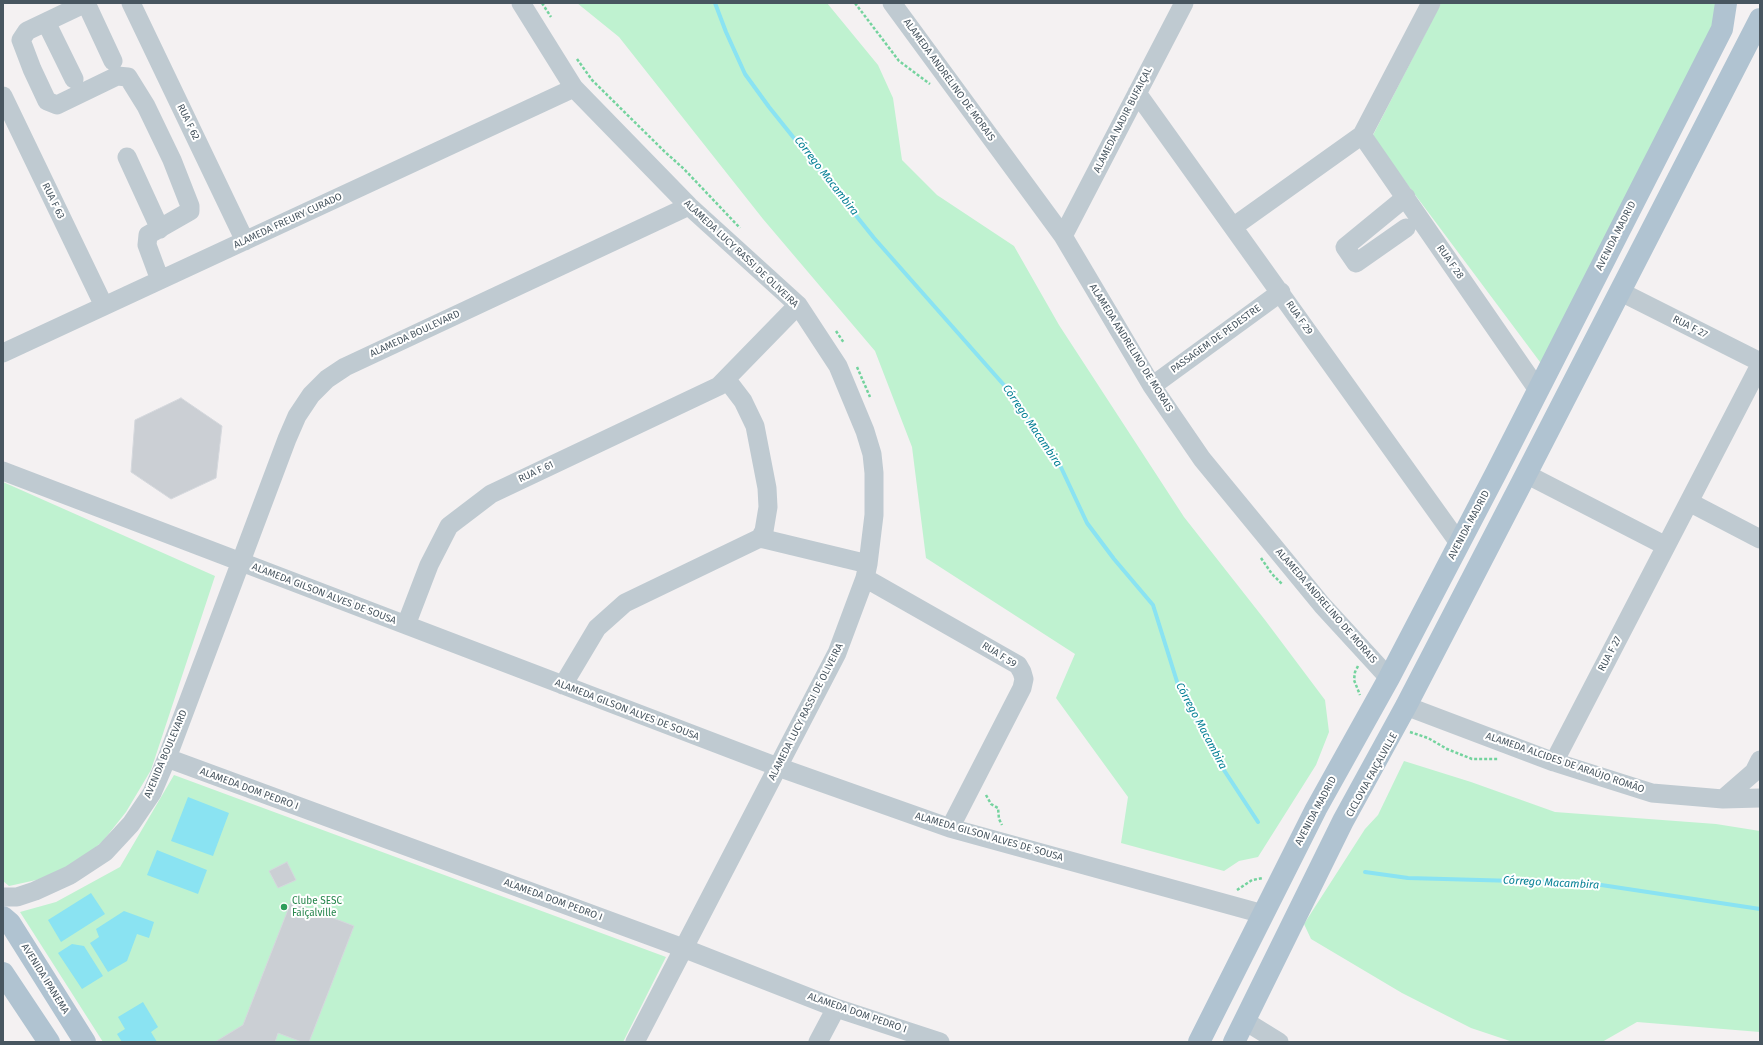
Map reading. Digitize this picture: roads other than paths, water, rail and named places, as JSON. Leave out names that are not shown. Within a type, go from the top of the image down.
[{"type":"main road","points":[[1234,1042],[1343,821],[1406,706],[1621,292],[1760,19],[1742,12],[1727,3]]},
{"type":"main road","name":"AVENIDA MADRID","points":[[1199,1042],[1316,809],[1389,678],[1722,29],[1727,3]]},
{"type":"main road","name":"AVENIDA IPANEMA","points":[[3,917],[10,923],[85,1042]]},
{"type":"main road","points":[[3,973],[50,1042]]},
{"type":"street","points":[[113,61],[86,3],[27,31],[21,40],[32,69],[47,101],[57,105],[117,76],[128,77],[146,106],[172,160],[190,206],[190,211],[148,235],[147,245],[160,280]]},
{"type":"street","name":"RUA F 62","points":[[130,3],[244,241]]},
{"type":"street","name":"ALAMEDA LUCY RASSI DE OLIVEIRA","points":[[521,3],[574,88],[689,206],[798,305],[838,366],[865,431],[872,454],[874,515],[867,571],[838,653],[635,1042]]},
{"type":"street","name":"ALAMEDA ANDRELINO DE MORAIS","points":[[892,3],[1063,236],[1152,386],[1202,459],[1322,605],[1389,678]]},
{"type":"street","name":"ALAMEDA NADIR BUFAIÇAL","points":[[1063,236],[1184,3]]},
{"type":"street","points":[[1234,227],[1362,135],[1431,3]]},
{"type":"street","points":[[46,22],[74,79]]},
{"type":"street","name":"ALAMEDA FREURY CURADO","points":[[3,353],[574,88]]},
{"type":"street","name":"RUA F 29","points":[[1137,93],[1281,292],[1459,543]]},
{"type":"street","name":"RUA F 63","points":[[3,96],[104,306]]},
{"type":"street","name":"RUA F 28","points":[[1362,135],[1538,390]]},
{"type":"street","points":[[127,157],[160,228]]},
{"type":"street","points":[[1406,197],[1345,247],[1356,263],[1406,228]]},
{"type":"street","name":"ALAMEDA BOULEVARD","points":[[240,562],[297,416],[311,395],[327,379],[344,367],[689,206]]},
{"type":"street","name":"PASSAGEM DE PEDESTRE","points":[[1152,386],[1281,292]]},
{"type":"street","name":"RUA F 27","points":[[1621,292],[1760,362]]},
{"type":"street","name":"RUA F 61","points":[[406,625],[429,564],[449,526],[491,494],[719,386],[727,380],[798,305]]},
{"type":"street","name":"RUA F 27","points":[[1554,762],[1760,365]]},
{"type":"street","points":[[563,685],[597,628],[625,602],[760,538],[764,530],[768,507],[762,454],[755,426],[743,401],[727,380]]},
{"type":"street","name":"ALAMEDA GILSON ALVES DE SOUSA","points":[[3,471],[778,767],[950,828],[1263,914]]},
{"type":"street","points":[[1526,474],[1666,546]]},
{"type":"street","points":[[1689,502],[1760,539]]},
{"type":"street","points":[[760,538],[867,571]]},
{"type":"street","name":"AVENIDA BOULEVARD","points":[[3,897],[17,897],[35,891],[70,875],[105,852],[132,824],[152,793],[167,758],[240,562]]},
{"type":"street","name":"RUA F 59","points":[[867,571],[1018,665],[1022,672],[1024,679],[1022,688],[950,828]]},
{"type":"street","name":"ALAMEDA ALCIDES DE ARAÚJO ROMÃO","points":[[1406,706],[1554,762],[1652,793],[1723,798],[1760,798]]},
{"type":"street","name":"ALAMEDA DOM PEDRO I","points":[[167,758],[683,948],[836,1008],[940,1042]]},
{"type":"street","points":[[1723,798],[1754,772],[1760,760]]},
{"type":"street","points":[[818,1042],[836,1008]]},
{"type":"street","points":[[1245,1021],[1279,1042]]},
{"type":"water","points":[[188,797],[229,813],[213,856],[171,841]]},
{"type":"water","points":[[157,850],[207,870],[198,894],[147,875]]},
{"type":"water","points":[[91,893],[105,914],[61,942],[48,920]]},
{"type":"water","points":[[124,911],[154,922],[149,938],[137,934],[127,961],[108,972],[90,943],[99,937],[96,929]]},
{"type":"water","points":[[72,944],[84,946],[103,976],[82,989],[58,953]]},
{"type":"water","points":[[143,1002],[158,1027],[151,1032],[157,1042],[122,1042],[117,1034],[125,1029],[118,1017]]},
{"type":"waterway","name":"Córrego Macambira","points":[[715,3],[745,74],[769,107],[874,238],[1011,393],[1058,461],[1087,523],[1114,559],[1153,605],[1179,688],[1218,761],[1258,822]]},
{"type":"waterway","name":"Córrego Macambira","points":[[1365,872],[1408,878],[1588,883],[1760,909]]},
{"type":"place","name":"Clube SESC Faiçalville","points":[[284,907]]}]
